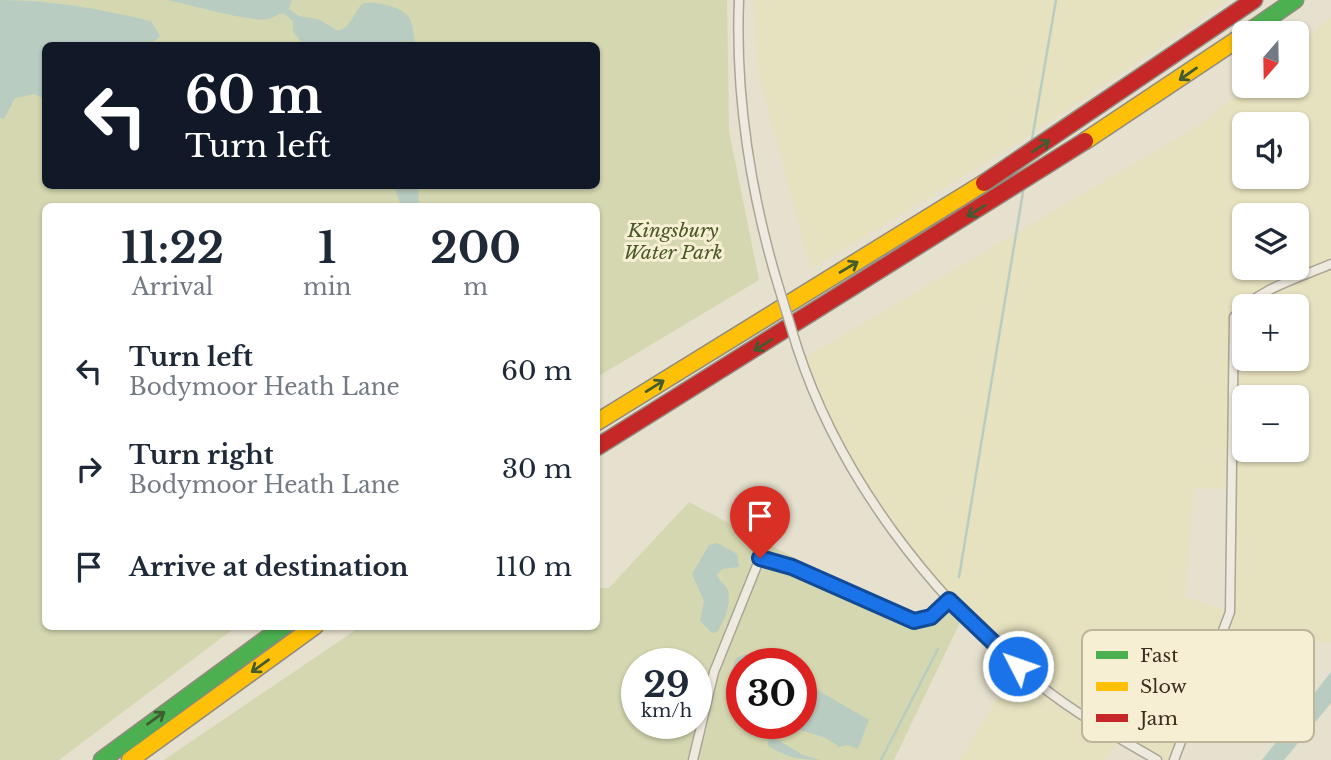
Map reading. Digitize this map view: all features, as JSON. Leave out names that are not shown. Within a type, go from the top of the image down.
[{"type":"highway","points":[[600,420],[960,200],[1254,0]]},
{"type":"highway","points":[[1265,21],[1295,0]]},
{"type":"highway","points":[[600,445],[1133,111],[1232,44]]},
{"type":"highway","points":[[102,760],[279,630]]},
{"type":"highway","points":[[130,760],[309,630]]},
{"type":"street","points":[[738,0],[747,136],[764,240],[797,347],[832,428],[867,493],[949,600],[985,638],[1038,683],[1082,714]]},
{"type":"street","points":[[1223,630],[1230,612],[1234,317],[1243,306],[1259,296],[1331,264]]},
{"type":"street","points":[[693,760],[714,672],[728,631],[760,558],[792,567],[914,621],[931,617],[949,600]]},
{"type":"street","points":[[1126,742],[1157,760]]},
{"type":"street","points":[[1174,760],[1181,742]]},
{"type":"shaded area","points":[[0,0],[57,3],[151,21],[160,36],[153,42],[42,42],[42,98],[34,94],[15,98],[4,119],[0,118]]},
{"type":"shaded area","points":[[168,0],[292,0],[289,9],[299,16],[318,19],[338,31],[349,23],[362,4],[380,4],[407,15],[414,42],[301,42],[293,32],[293,21],[283,13],[260,19]]},
{"type":"shaded area","points":[[754,0],[1228,0],[1022,140],[811,269],[758,72]]},
{"type":"shaded area","points":[[1331,18],[1331,643],[1314,643],[1314,630],[1082,630],[1082,742],[1116,742],[1105,760],[960,760],[1017,666],[963,616],[867,493],[801,360],[1201,124],[1233,98],[1309,98],[1309,35]],"holes":[[[1194,488],[1230,489],[1230,612],[1185,597]]]},
{"type":"shaded area","points":[[395,189],[418,189],[419,203],[400,203]]},
{"type":"shaded area","points":[[717,543],[737,554],[739,567],[722,569],[717,575],[727,588],[729,599],[722,623],[717,632],[712,633],[700,621],[704,601],[692,574],[709,545]]},
{"type":"shaded area","points":[[1331,672],[1331,703],[1314,724],[1314,694]]},
{"type":"shaded area","points":[[817,690],[869,720],[858,749],[847,745],[839,747],[818,735]]},
{"type":"shaded area","points":[[769,739],[776,739],[803,755],[820,760],[787,755],[768,746]]},
{"type":"shaded area","points":[[1126,742],[1181,742],[1174,760],[1157,760]]},
{"type":"shaded area","points":[[1276,742],[1299,742],[1284,760],[1262,760]]},
{"type":"green space","name":"Kingsbury Water Park","points":[[0,0],[727,0],[729,131],[759,280],[600,375],[600,203],[42,203],[42,630],[232,630],[59,760],[0,760]]},
{"type":"green space","points":[[689,502],[914,621],[924,621],[949,600],[963,616],[894,760],[164,760],[356,630],[600,630],[600,588],[609,588]]},
{"type":"waterway","points":[[1031,145],[1056,0]]},
{"type":"waterway","points":[[959,577],[1024,186]]},
{"type":"waterway","points":[[881,760],[938,649]]},
{"type":"traffic: fast","points":[[1264,21],[1295,0]]},
{"type":"traffic: fast","points":[[102,760],[279,630]]},
{"type":"traffic: slow","points":[[1085,141],[1232,43]]},
{"type":"traffic: slow","points":[[600,420],[984,183]]},
{"type":"traffic: slow","points":[[130,760],[309,630]]},
{"type":"traffic: jam","points":[[984,183],[1254,0]]},
{"type":"traffic: jam","points":[[600,445],[1085,141]]},
{"type":"route","points":[[760,558],[792,567],[914,621],[924,621],[931,617],[942,610],[949,600],[985,638],[1018,666]]}]
